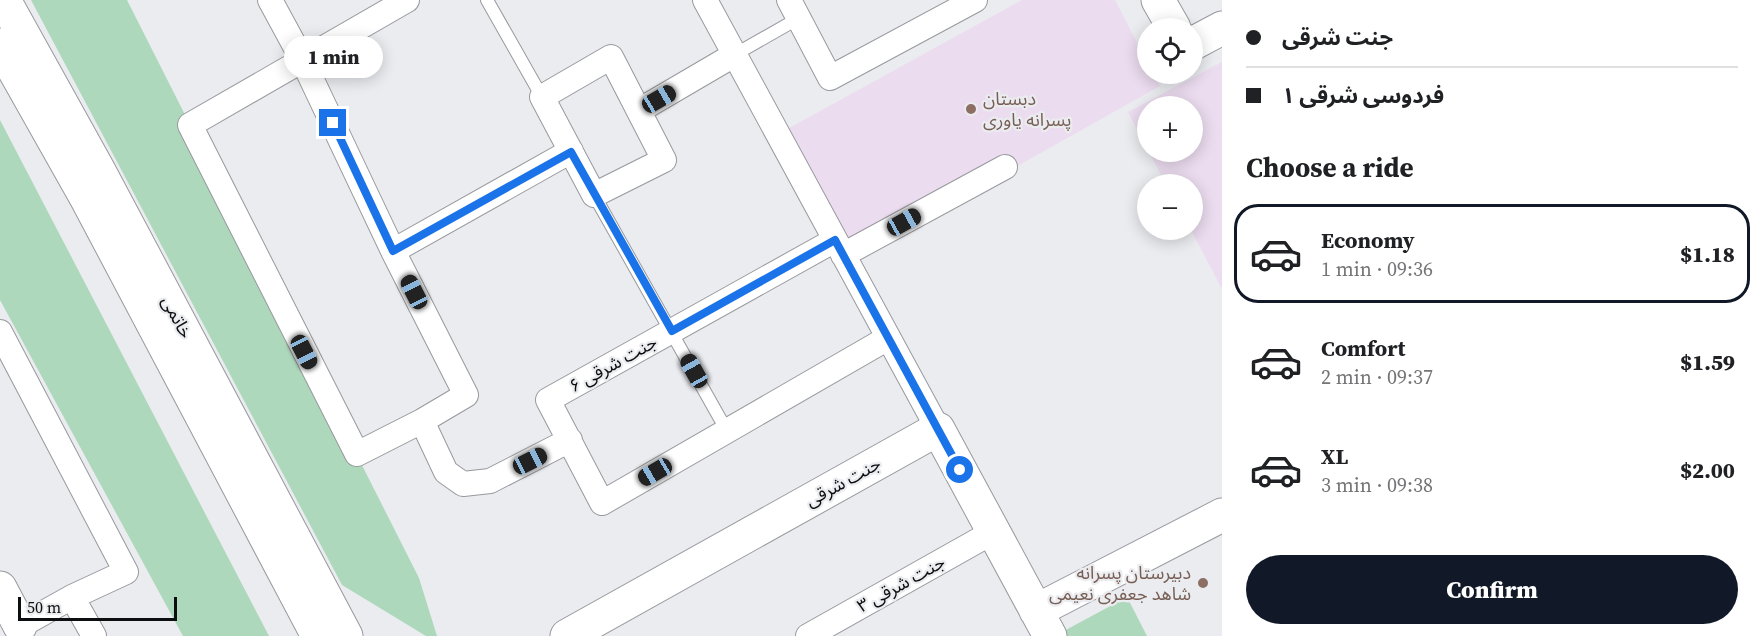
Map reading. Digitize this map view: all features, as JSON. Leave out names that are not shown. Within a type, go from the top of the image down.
[{"type":"main road","name":"خاتمی","points":[[4,0],[99,171],[346,636]]},
{"type":"main road","points":[[1158,0],[1168,18]]},
{"type":"main road","points":[[1203,38],[1222,28]]},
{"type":"main road","name":"خاتمی","points":[[0,45],[88,201],[318,636]]},
{"type":"main road","points":[[938,429],[1043,623],[1222,514]]},
{"type":"main road","name":"جنت شرقی","points":[[567,636],[938,429]]},
{"type":"main road","points":[[0,588],[20,626]]},
{"type":"street","points":[[270,0],[302,58],[393,251],[466,395],[422,421],[357,454],[190,125],[302,58],[402,1]]},
{"type":"street","points":[[705,0],[938,429]]},
{"type":"street","points":[[794,9],[831,78],[975,0]]},
{"type":"street","points":[[640,110],[734,55]]},
{"type":"street","points":[[611,57],[664,160],[594,195],[542,97],[611,57]]},
{"type":"street","points":[[393,251],[571,152]]},
{"type":"street","name":"جنت شرقی ۶","points":[[570,440],[548,400],[672,331],[1005,167]]},
{"type":"street","points":[[0,332],[126,572],[72,597],[20,626]]},
{"type":"street","points":[[422,421],[446,472],[464,484],[490,481],[570,440],[602,503],[888,338]]},
{"type":"street","name":"جنت شرقی ۳","points":[[808,636],[993,532]]},
{"type":"street","points":[[72,597],[94,636]]},
{"type":"lane","points":[[487,0],[542,97]]},
{"type":"lane","points":[[734,55],[794,9]]},
{"type":"lane","points":[[594,195],[727,431]]},
{"type":"shaded area","name":"دبستان پسرانه یاوری","points":[[1022,0],[1115,0],[1137,43],[1137,84],[1159,84],[1160,86],[1142,96],[1137,96],[1137,99],[900,232],[847,245],[782,132]]},
{"type":"shaded area","points":[[1222,62],[1222,289],[1196,240],[1203,240],[1203,174],[1161,174],[1154,162],[1203,162],[1203,96],[1158,96],[1181,84],[1203,84],[1203,72]]},
{"type":"shaded area","points":[[1137,107],[1137,130],[1128,112]]},
{"type":"green space","points":[[31,0],[127,0],[419,578],[437,636],[426,636],[342,585]]},
{"type":"green space","points":[[0,120],[269,636],[183,636],[0,300]]},
{"type":"green space","points":[[1127,597],[1147,636],[1064,636],[1062,632]]},
{"type":"place","name":"دبستان پسرانه یاوری","points":[[971,109]]},
{"type":"place","name":"دبیرستان پسرانه شاهد جعفری نعیمی","points":[[1203,583]]},
{"type":"route","points":[[333,123],[393,251],[571,152],[672,331],[835,240],[960,470]]}]
